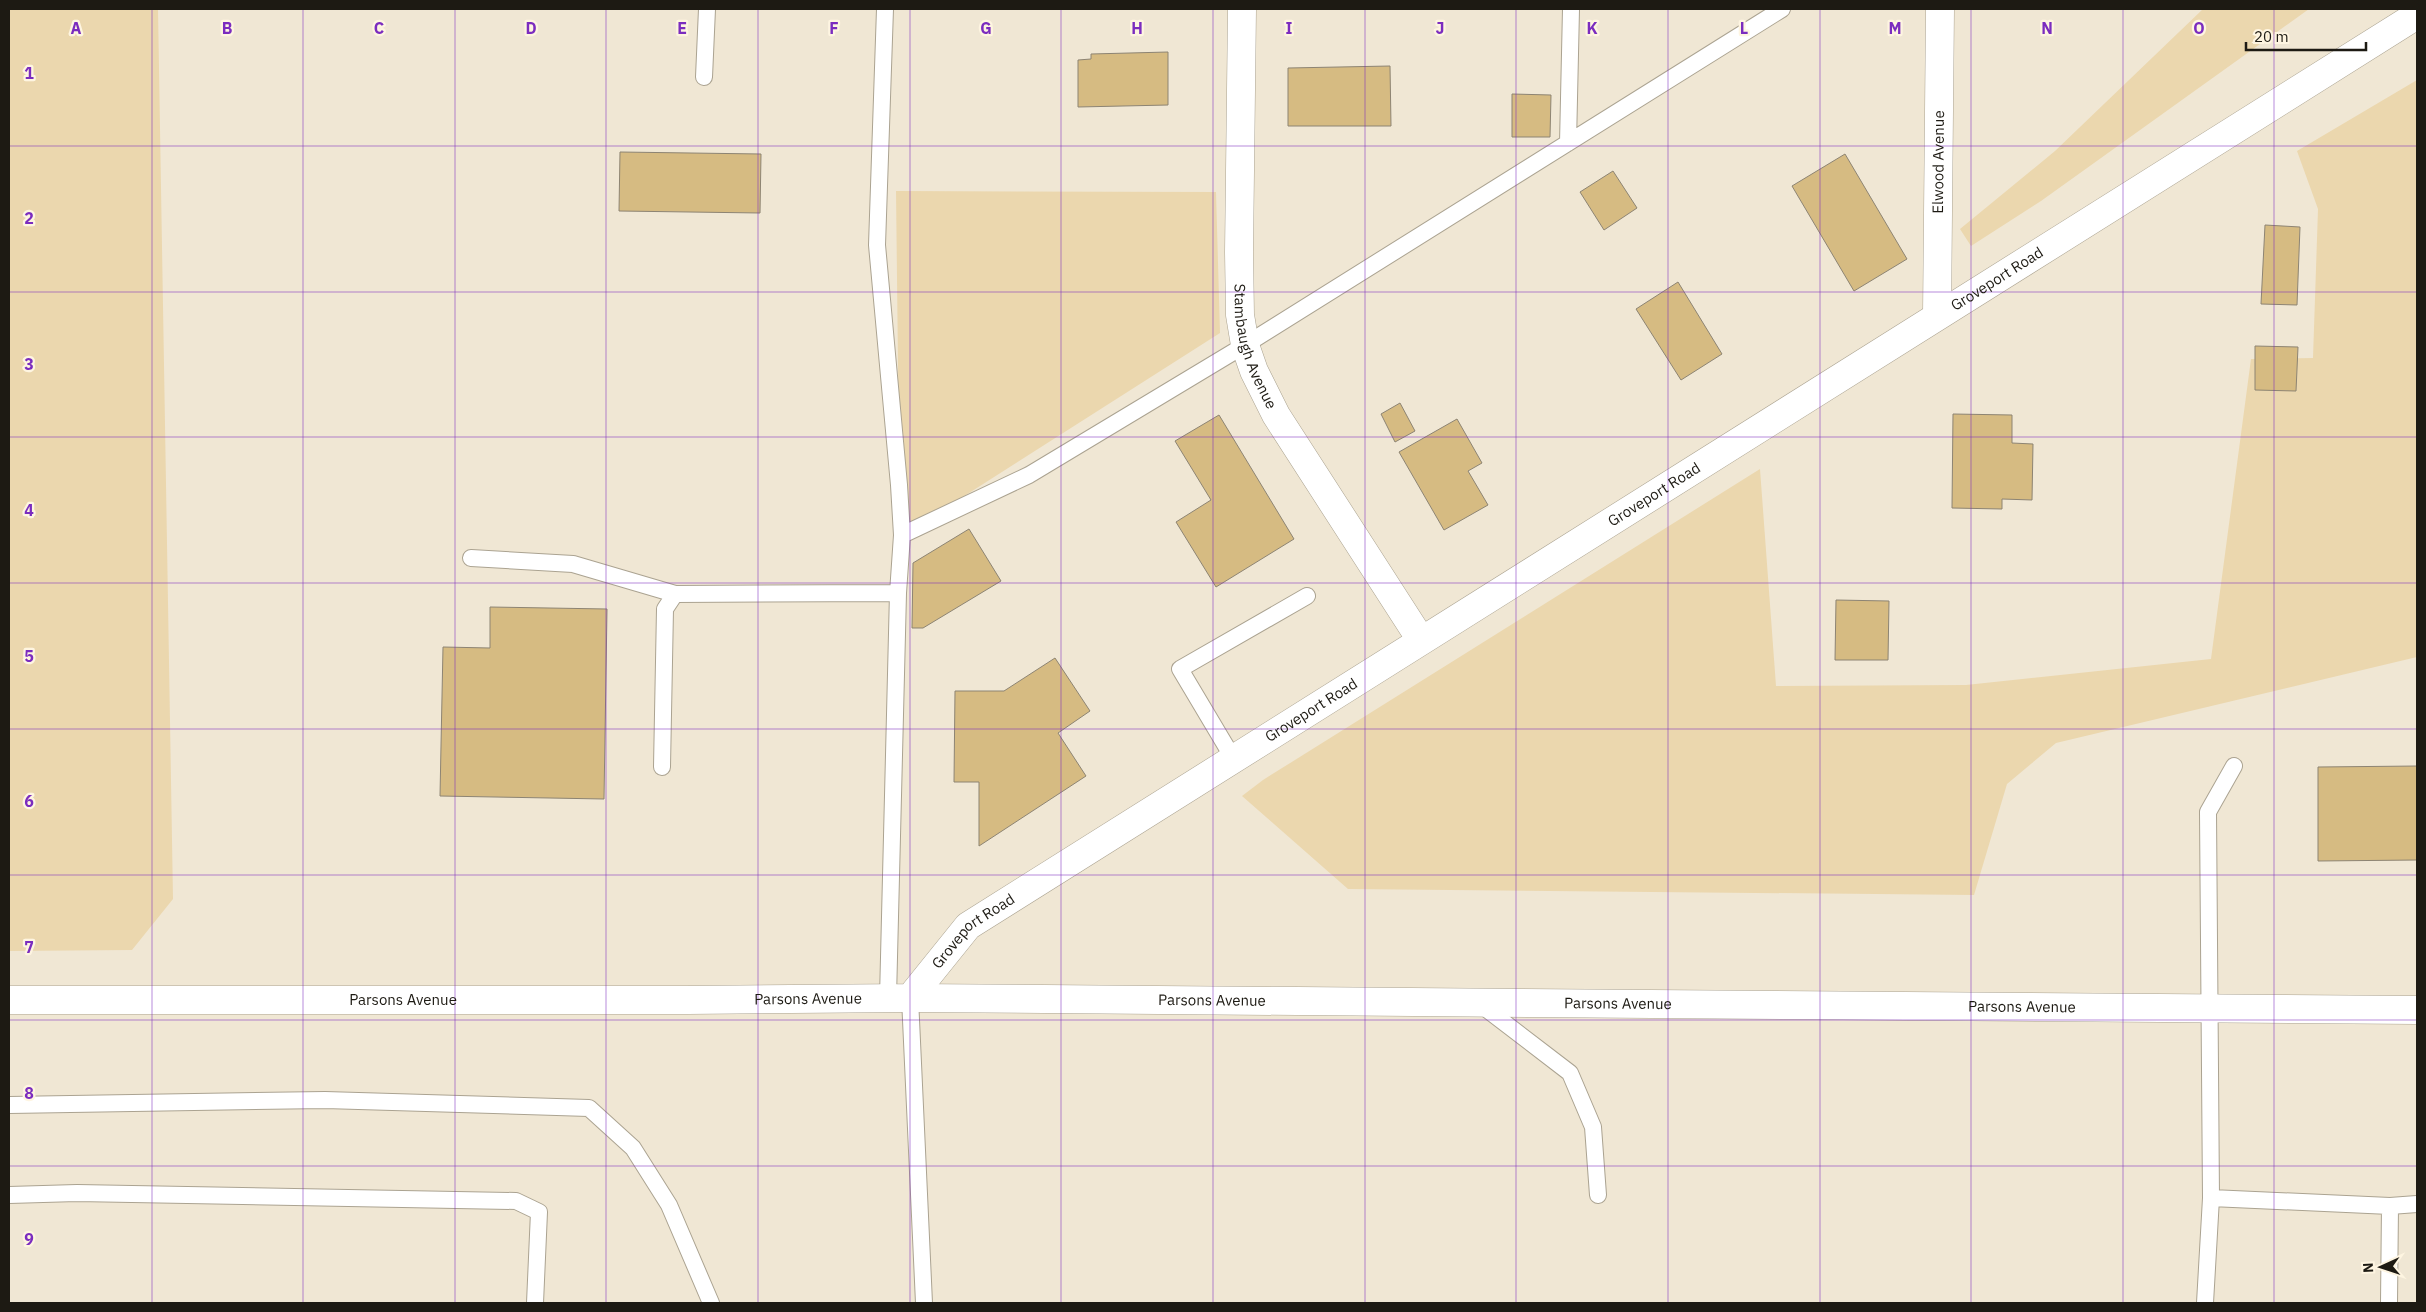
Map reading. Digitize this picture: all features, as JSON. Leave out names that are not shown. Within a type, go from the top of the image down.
[{"type":"main road","name":"Stambaugh Avenue","points":[[1242,9],[1239,270],[1240,315],[1245,345],[1254,371],[1276,415],[1421,640]]},
{"type":"main road","name":"Elwood Avenue","points":[[1937,316],[1940,9]]},
{"type":"main road","name":"Groveport Road","points":[[899,998],[968,926],[2417,16]]},
{"type":"main road","name":"Parsons Avenue","points":[[9,1000],[899,998],[2417,1010]]},
{"type":"lane","points":[[704,77],[707,9]]},
{"type":"lane","points":[[885,9],[877,245],[902,535],[898,592],[899,998],[924,1303]]},
{"type":"lane","points":[[1568,143],[1571,9]]},
{"type":"lane","points":[[902,535],[1029,475],[1245,345],[1782,9]]},
{"type":"lane","points":[[470,558],[573,564],[675,594],[898,592]]},
{"type":"lane","points":[[662,767],[665,609],[675,594]]},
{"type":"lane","points":[[1233,758],[1180,669],[1307,596]]},
{"type":"lane","points":[[2205,1303],[2211,1198],[2208,1008],[2208,812],[2234,766]]},
{"type":"lane","points":[[1478,1002],[1570,1073],[1594,1127],[1598,1195]]},
{"type":"lane","points":[[9,1105],[325,1100],[589,1108],[633,1148],[668,1205],[711,1303]]},
{"type":"lane","points":[[9,1195],[76,1193],[516,1201],[539,1212],[535,1303]]},
{"type":"lane","points":[[2211,1198],[2390,1206],[2417,1204]]},
{"type":"lane","points":[[2389,1303],[2390,1206]]},
{"type":"shaded area","points":[[9,9],[158,9],[173,899],[132,950],[9,951]]},
{"type":"shaded area","points":[[2203,9],[2309,9],[2041,201],[1971,246],[1960,229],[2055,151]]},
{"type":"shaded area","points":[[2417,80],[2417,657],[2056,743],[2007,784],[1974,895],[1348,889],[1242,796],[1263,780],[1760,469],[1776,686],[1966,685],[2211,659],[2251,359],[2313,358],[2318,209],[2297,151]]},
{"type":"shaded area","points":[[896,191],[1216,192],[1220,333],[900,537]]},
{"type":"building","points":[[1168,52],[1168,105],[1078,107],[1078,60],[1091,59],[1091,54]]},
{"type":"building","points":[[1390,66],[1391,126],[1288,126],[1288,68]]},
{"type":"building","points":[[1512,94],[1551,95],[1550,137],[1512,137]]},
{"type":"building","points":[[620,152],[761,154],[760,213],[619,211]]},
{"type":"building","points":[[1845,154],[1907,259],[1854,291],[1792,186]]},
{"type":"building","points":[[1613,171],[1637,208],[1604,230],[1580,192]]},
{"type":"building","points":[[2265,225],[2300,227],[2297,305],[2261,304]]},
{"type":"building","points":[[1678,282],[1722,354],[1681,380],[1636,309]]},
{"type":"building","points":[[2255,346],[2298,347],[2296,391],[2255,390]]},
{"type":"building","points":[[1400,403],[1415,431],[1395,442],[1381,414]]},
{"type":"building","points":[[1953,414],[2012,415],[2012,443],[2033,444],[2032,500],[2002,499],[2002,509],[1952,508]]},
{"type":"building","points":[[1219,415],[1294,539],[1216,587],[1176,522],[1211,500],[1175,441]]},
{"type":"building","points":[[1457,419],[1482,463],[1468,471],[1488,505],[1444,530],[1399,452]]},
{"type":"building","points":[[969,529],[1001,581],[923,628],[912,628],[913,563]]},
{"type":"building","points":[[1836,600],[1889,601],[1888,660],[1835,660]]},
{"type":"building","points":[[490,607],[607,609],[604,799],[440,796],[443,647],[490,648]]},
{"type":"building","points":[[1055,658],[1090,711],[1058,733],[1086,776],[979,846],[979,782],[954,782],[955,691],[1004,691]]},
{"type":"building","points":[[2417,766],[2417,860],[2318,861],[2318,767]]}]
